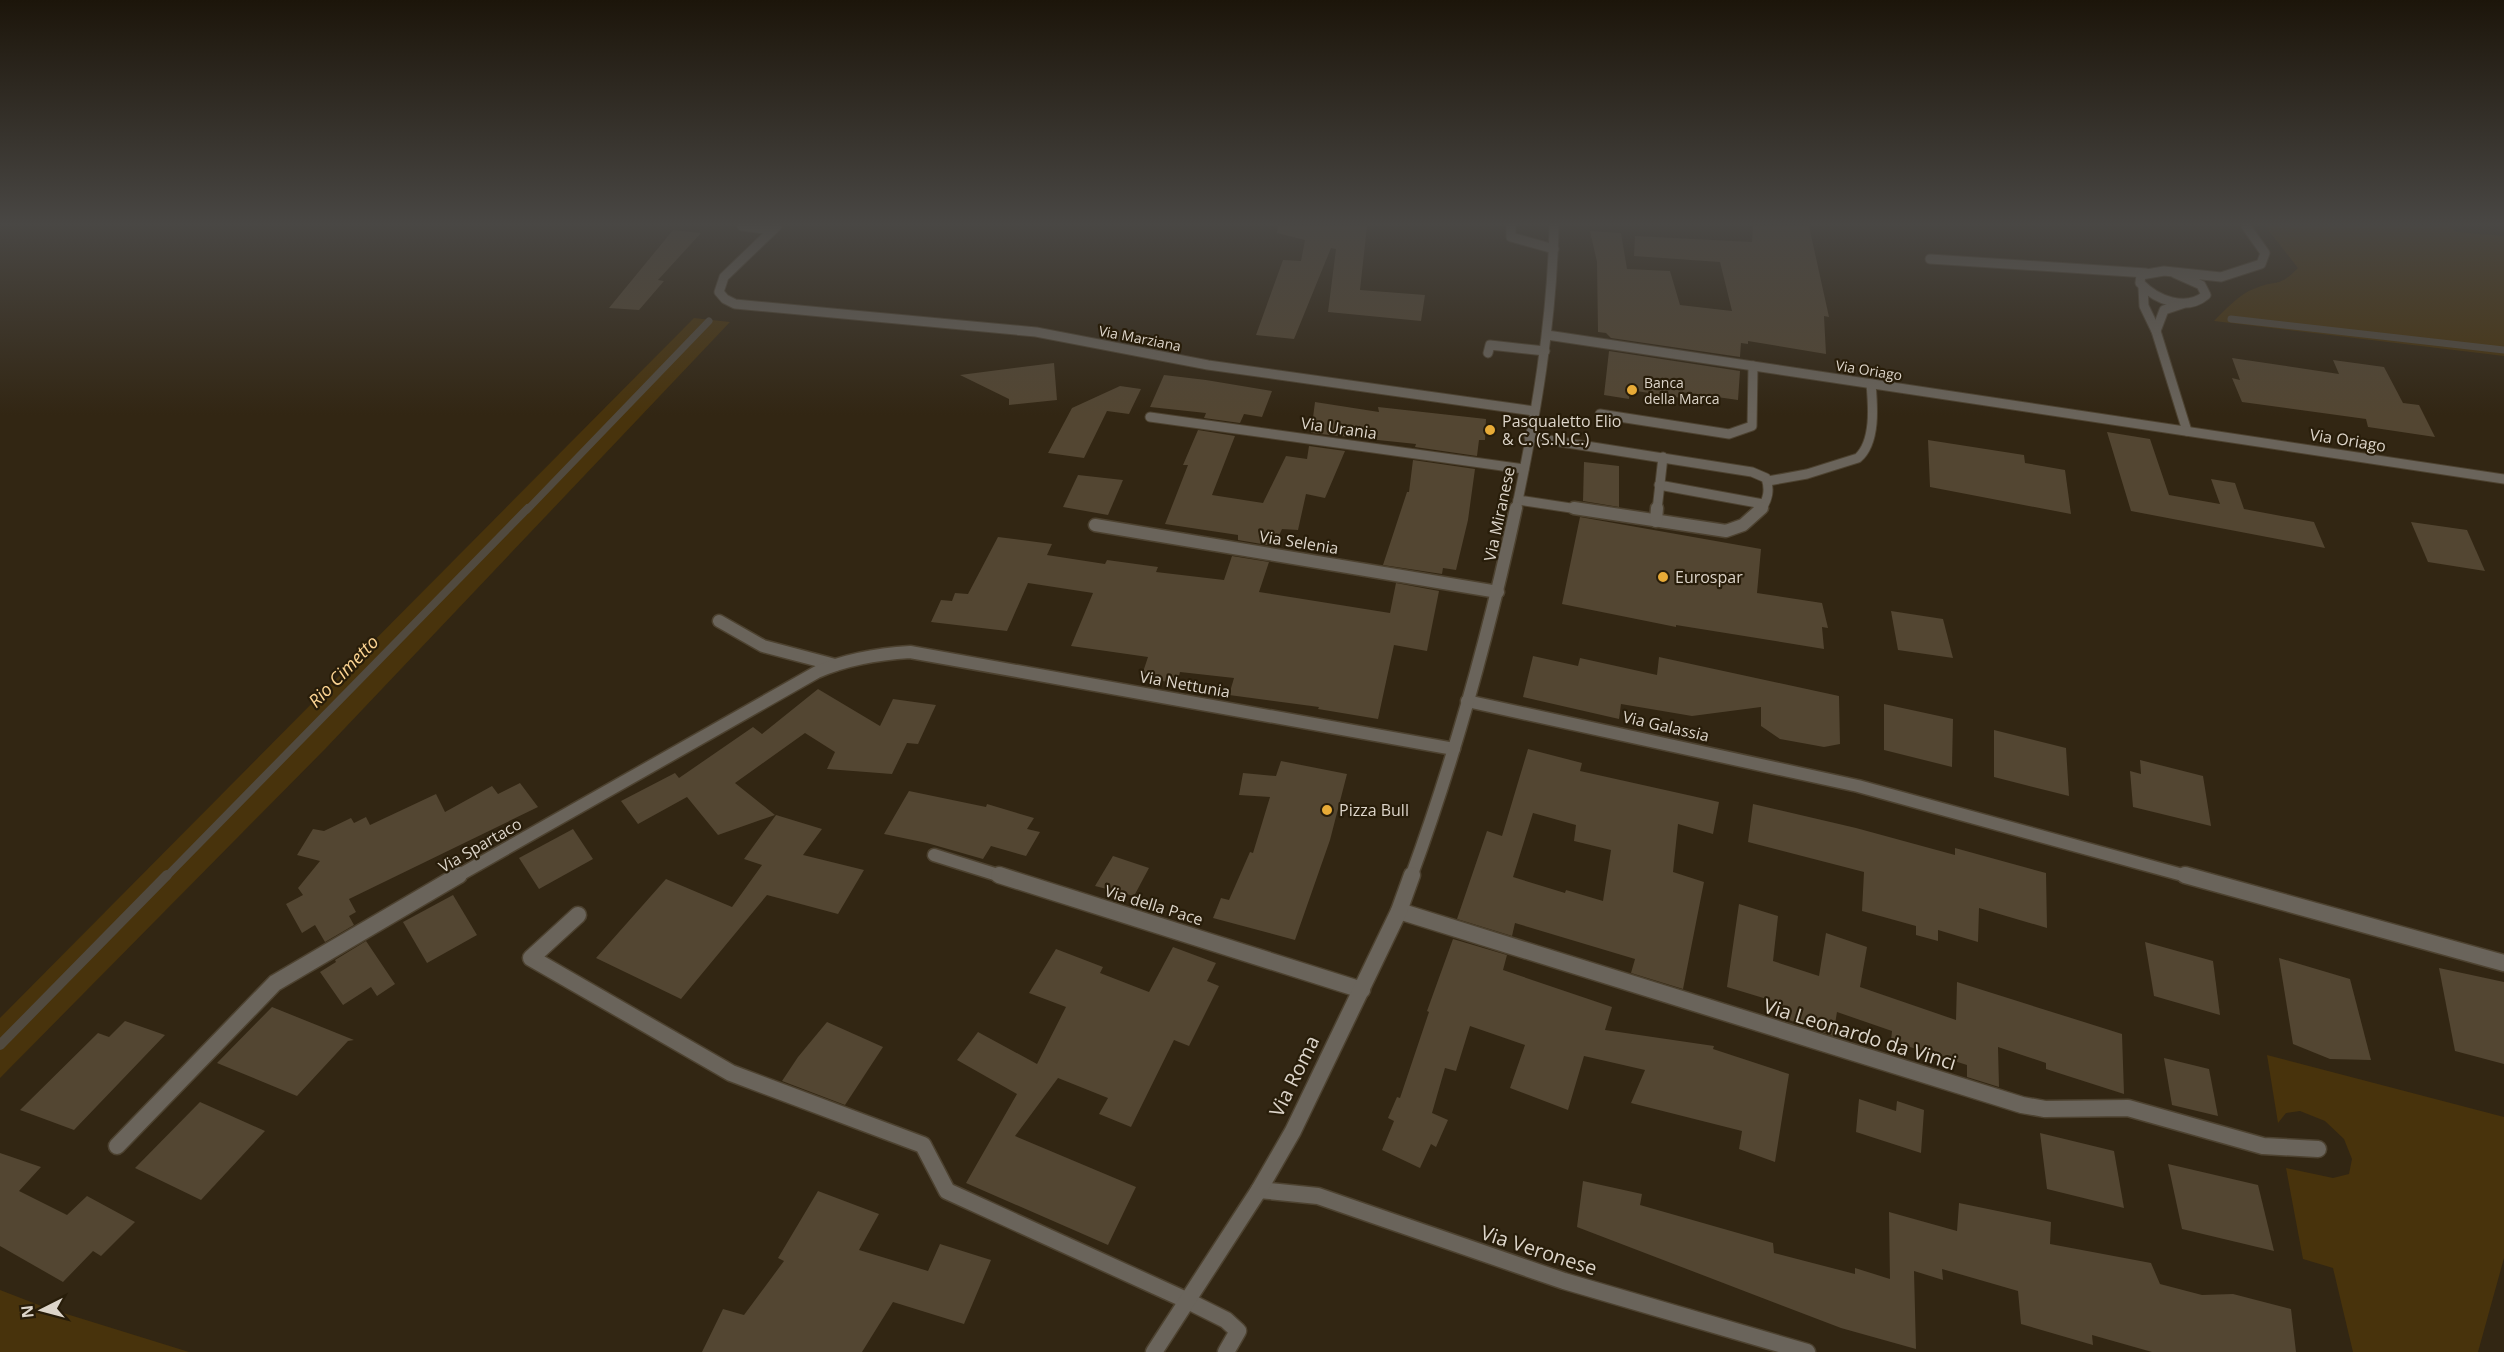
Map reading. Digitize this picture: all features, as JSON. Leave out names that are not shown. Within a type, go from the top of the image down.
[{"type":"street","name":"Via Marziana","points":[[720,289],[719,292],[725,299],[735,304],[1036,332],[1208,365],[1534,411]]},
{"type":"street","name":"Via Miranese","points":[[1439,802],[1498,592],[1524,469],[1545,351],[1553,289]]},
{"type":"street","points":[[2143,289],[2144,306],[2156,331],[2187,431]]},
{"type":"street","points":[[2153,289],[2166,300],[2188,303]]},
{"type":"street","points":[[2156,331],[2164,310],[2203,299],[2206,291]]},
{"type":"street","name":"Via Oriago","points":[[1547,335],[2504,479]]},
{"type":"street","points":[[1488,353],[1490,345],[1545,351]]},
{"type":"street","points":[[1600,414],[1729,434],[1752,426],[1753,366]]},
{"type":"street","points":[[1768,481],[1808,474],[1846,462],[1864,453],[1868,441],[1871,384]]},
{"type":"street","name":"Via Urania","points":[[1150,417],[1524,469]]},
{"type":"street","points":[[1529,437],[1752,472],[1764,476],[1768,481]]},
{"type":"street","points":[[1656,521],[1663,457]]},
{"type":"street","points":[[1518,500],[1729,531],[1754,518],[1763,504],[1768,481]]},
{"type":"street","points":[[1659,485],[1763,504]]},
{"type":"street","name":"Via Selenia","points":[[1095,525],[1498,592]]},
{"type":"street","points":[[719,621],[763,646],[835,665]]},
{"type":"street","name":"Via Spartaco","points":[[117,1146],[275,983],[342,942],[844,660],[878,654],[910,652]]},
{"type":"street","name":"Via Nettunia","points":[[910,652],[1454,749]]},
{"type":"street","name":"Via Galassia","points":[[1467,701],[1858,786],[2504,963]]},
{"type":"street","name":"Via Roma","points":[[1154,1352],[1259,1190],[1293,1131],[1399,911],[1439,802]]},
{"type":"street","name":"Via della Pace","points":[[934,855],[1362,990]]},
{"type":"street","name":"Via Leonardo da Vinci","points":[[1399,911],[1839,1050],[2022,1105],[2045,1109],[2128,1108],[2264,1146],[2318,1149]]},
{"type":"street","points":[[578,915],[531,958],[731,1073],[923,1145],[947,1191],[1226,1320],[1238,1331],[1226,1352]]},
{"type":"street","name":"Via Veronese","points":[[1259,1190],[1318,1196],[1564,1281],[1807,1352]]},
{"type":"shaded area","points":[[2254,289],[2504,289],[2504,356],[2214,321]]},
{"type":"shaded area","points":[[694,318],[730,322],[325,749],[0,1078],[0,1018]]},
{"type":"shaded area","points":[[2267,1055],[2504,1117],[2504,1258],[2478,1352],[2353,1352],[2333,1268],[2303,1259],[2286,1168],[2333,1178],[2349,1174],[2352,1159],[2344,1139],[2325,1121],[2300,1111],[2286,1113],[2278,1123]]},
{"type":"shaded area","points":[[0,1290],[44,1307],[189,1352],[0,1352]]},
{"type":"building","points":[[625,289],[657,289],[639,310],[609,308]]},
{"type":"building","points":[[1273,289],[1314,289],[1294,339],[1256,335]]},
{"type":"building","points":[[1331,289],[1360,289],[1425,295],[1421,321],[1328,312]]},
{"type":"building","points":[[1597,289],[1675,289],[1680,305],[1732,311],[1727,289],[1823,289],[1829,317],[1824,316],[1826,354],[1748,341],[1748,344],[1741,343],[1740,357],[1611,338],[1606,333],[1598,332]]},
{"type":"building","points":[[1609,351],[1740,371],[1738,400],[1682,392],[1681,398],[1630,390],[1629,399],[1604,395]]},
{"type":"building","points":[[2232,358],[2339,374],[2333,360],[2384,367],[2403,403],[2419,405],[2435,437],[2368,427],[2366,419],[2242,402],[2232,378],[2240,380]]},
{"type":"building","points":[[1054,363],[1057,400],[1009,405],[1009,399],[960,375]]},
{"type":"building","points":[[1164,375],[1272,391],[1262,417],[1244,414],[1240,423],[1204,418],[1206,413],[1150,407]]},
{"type":"building","points":[[1120,386],[1141,389],[1129,414],[1107,411],[1084,458],[1048,453],[1072,408]]},
{"type":"building","points":[[1315,402],[1379,412],[1378,407],[1486,419],[1485,440],[1479,440],[1477,456],[1415,447],[1416,444],[1311,433]]},
{"type":"building","points":[[1198,430],[1235,436],[1212,495],[1263,503],[1286,456],[1307,459],[1309,446],[1345,451],[1325,498],[1306,494],[1298,530],[1282,529],[1274,546],[1238,540],[1238,535],[1165,524],[1188,465],[1183,465]]},
{"type":"building","points":[[2107,432],[2150,439],[2169,495],[2220,504],[2211,479],[2235,483],[2244,509],[2314,522],[2325,548],[2131,511]]},
{"type":"building","points":[[1928,440],[2024,455],[2025,463],[2065,470],[2071,514],[1930,487]]},
{"type":"building","points":[[1413,460],[1475,469],[1468,520],[1456,570],[1443,568],[1442,574],[1383,565],[1407,492],[1409,492]]},
{"type":"building","points":[[1584,462],[1619,466],[1619,507],[1583,501]]},
{"type":"building","points":[[1078,475],[1123,480],[1108,515],[1063,507]]},
{"type":"building","name":"Eurospar","points":[[1580,517],[1761,549],[1757,593],[1822,603],[1828,628],[1822,627],[1824,649],[1676,625],[1676,627],[1562,604]]},
{"type":"building","points":[[2411,522],[2467,530],[2485,571],[2428,562]]},
{"type":"building","points":[[998,537],[1052,544],[1047,555],[1105,564],[1107,560],[1158,567],[1156,572],[1224,580],[1232,556],[1269,562],[1259,592],[1390,613],[1396,583],[1439,591],[1427,651],[1394,645],[1378,719],[1318,709],[1319,707],[1229,695],[1234,678],[1180,672],[1177,683],[1141,678],[1148,657],[1071,646],[1093,593],[1028,583],[1007,631],[931,622],[941,600],[952,601],[955,593],[968,594]]},
{"type":"building","points":[[1891,611],[1943,619],[1953,658],[1898,650]]},
{"type":"building","points":[[1533,656],[1578,666],[1580,658],[1657,675],[1659,657],[1839,696],[1840,744],[1824,747],[1780,739],[1761,726],[1761,707],[1692,716],[1621,704],[1619,719],[1523,697]]},
{"type":"building","points":[[818,689],[880,726],[893,699],[936,705],[918,744],[907,743],[892,774],[827,769],[835,752],[805,733],[735,783],[775,815],[718,835],[687,797],[638,824],[621,801],[675,773],[679,778],[753,727],[762,734]]},
{"type":"building","points":[[1884,704],[1953,719],[1952,767],[1884,750]]},
{"type":"building","points":[[1994,730],[2066,748],[2069,796],[1994,777]]},
{"type":"building","points":[[1528,749],[1582,763],[1580,771],[1719,802],[1713,834],[1678,824],[1673,872],[1704,882],[1683,989],[1631,973],[1635,959],[1515,923],[1512,936],[1457,919],[1487,831],[1502,836]],"holes":[[[1533,813],[1576,825],[1574,841],[1611,850],[1603,901],[1566,890],[1565,893],[1513,877]]]},
{"type":"building","points":[[2140,760],[2203,776],[2211,826],[2133,807],[2130,771],[2141,774]]},
{"type":"building","points":[[1281,761],[1347,774],[1330,840],[1295,940],[1213,918],[1221,898],[1229,900],[1250,852],[1253,853],[1270,797],[1239,795],[1243,773],[1276,776]]},
{"type":"building","points":[[520,783],[538,807],[349,899],[356,912],[349,916],[354,925],[325,942],[315,925],[302,933],[286,904],[303,895],[298,888],[320,861],[297,855],[313,829],[324,831],[351,818],[354,823],[366,817],[370,825],[436,794],[445,812],[492,786],[498,794]]},
{"type":"building","points":[[909,791],[986,807],[987,804],[1034,818],[1027,829],[1040,832],[1026,856],[991,846],[983,859],[927,843],[884,834]]},
{"type":"building","points":[[1753,804],[1856,828],[1955,855],[1955,848],[2046,873],[2047,928],[1979,908],[1978,942],[1938,930],[1938,941],[1916,935],[1916,926],[1862,911],[1864,872],[1748,842]]},
{"type":"building","points":[[776,815],[822,829],[803,855],[864,870],[838,914],[767,895],[681,999],[596,958],[666,879],[732,907],[762,865],[744,859]]},
{"type":"building","points":[[573,829],[593,859],[539,889],[519,858]]},
{"type":"building","points":[[1113,856],[1149,868],[1134,896],[1095,886]]},
{"type":"building","points":[[453,895],[477,935],[427,963],[403,922]]},
{"type":"building","points":[[1739,904],[1778,916],[1773,961],[1819,976],[1826,933],[1867,947],[1860,987],[1956,1020],[1957,982],[2122,1034],[2124,1094],[2046,1069],[2046,1063],[1998,1047],[1999,1087],[1967,1077],[1967,1065],[1891,1041],[1892,1031],[1837,1012],[1833,1036],[1778,1016],[1780,1003],[1727,987]]},
{"type":"building","points":[[1453,939],[1507,955],[1503,970],[1612,1007],[1605,1030],[1714,1046],[1713,1049],[1789,1074],[1775,1162],[1739,1149],[1742,1131],[1631,1103],[1645,1070],[1584,1056],[1568,1110],[1510,1088],[1525,1045],[1470,1026],[1456,1071],[1445,1068],[1432,1113],[1448,1120],[1436,1147],[1431,1144],[1420,1168],[1382,1150],[1394,1121],[1388,1118],[1397,1097],[1400,1098],[1429,1012],[1427,1011]]},
{"type":"building","points":[[366,941],[395,984],[377,996],[371,987],[343,1005],[320,972]]},
{"type":"building","points":[[2145,942],[2213,961],[2220,1015],[2154,996]]},
{"type":"building","points":[[1173,947],[1216,963],[1207,981],[1219,986],[1189,1046],[1174,1040],[1131,1127],[1099,1114],[1108,1098],[1058,1078],[1015,1136],[1136,1187],[1108,1245],[966,1183],[1017,1094],[957,1060],[978,1032],[1037,1064],[1066,1007],[1029,993],[1056,949],[1103,967],[1100,973],[1149,992]]},
{"type":"building","points":[[2279,958],[2350,979],[2371,1060],[2330,1059],[2293,1044]]},
{"type":"building","points":[[2439,968],[2504,982],[2504,1064],[2455,1051]]},
{"type":"building","points":[[272,1007],[354,1040],[348,1041],[297,1096],[217,1063]]},
{"type":"building","points":[[125,1021],[165,1035],[74,1130],[20,1110],[98,1033],[109,1037]]},
{"type":"building","points":[[827,1022],[883,1047],[845,1105],[782,1081],[798,1057]]},
{"type":"building","points":[[2164,1058],[2209,1069],[2218,1116],[2172,1105]]},
{"type":"building","points":[[1859,1099],[1896,1111],[1897,1101],[1924,1110],[1921,1153],[1856,1132]]},
{"type":"building","points":[[200,1102],[265,1131],[201,1200],[135,1168]]},
{"type":"building","points":[[2040,1133],[2114,1151],[2124,1208],[2047,1189]]},
{"type":"building","points":[[0,1153],[41,1167],[19,1191],[67,1215],[87,1196],[135,1222],[101,1256],[93,1251],[63,1282],[0,1246]]},
{"type":"building","points":[[2168,1164],[2258,1185],[2274,1251],[2182,1229]]},
{"type":"building","points":[[1583,1181],[1642,1194],[1640,1205],[1773,1243],[1774,1253],[1855,1274],[1855,1268],[1890,1279],[1889,1212],[1957,1231],[1959,1203],[2051,1222],[2050,1244],[2151,1263],[2160,1284],[2202,1295],[2233,1294],[2291,1309],[2296,1352],[2152,1352],[2092,1335],[2093,1345],[2021,1324],[2018,1291],[1942,1269],[1943,1280],[1914,1271],[1916,1349],[1841,1328],[1577,1227]]},
{"type":"building","points":[[818,1191],[879,1214],[859,1250],[928,1271],[940,1244],[991,1260],[964,1324],[893,1302],[862,1352],[702,1352],[723,1309],[744,1315],[784,1261],[778,1258]]},
{"type":"waterway","points":[[2231,319],[2504,350]]},
{"type":"waterway","name":"Rio Cimetto","points":[[527,510],[709,321]]},
{"type":"waterway","name":"Rio Cimetto","points":[[166,877],[528,508]]},
{"type":"waterway","name":"Rio Cimetto","points":[[0,1045],[167,875]]},
{"type":"place","name":"Banca della Marca","points":[[1632,390]]},
{"type":"place","name":"Pasqualetto Elio & C. (S.N.C.)","points":[[1490,430]]},
{"type":"place","name":"Eurospar","points":[[1663,577]]},
{"type":"place","name":"Pizza Bull","points":[[1327,810]]}]
